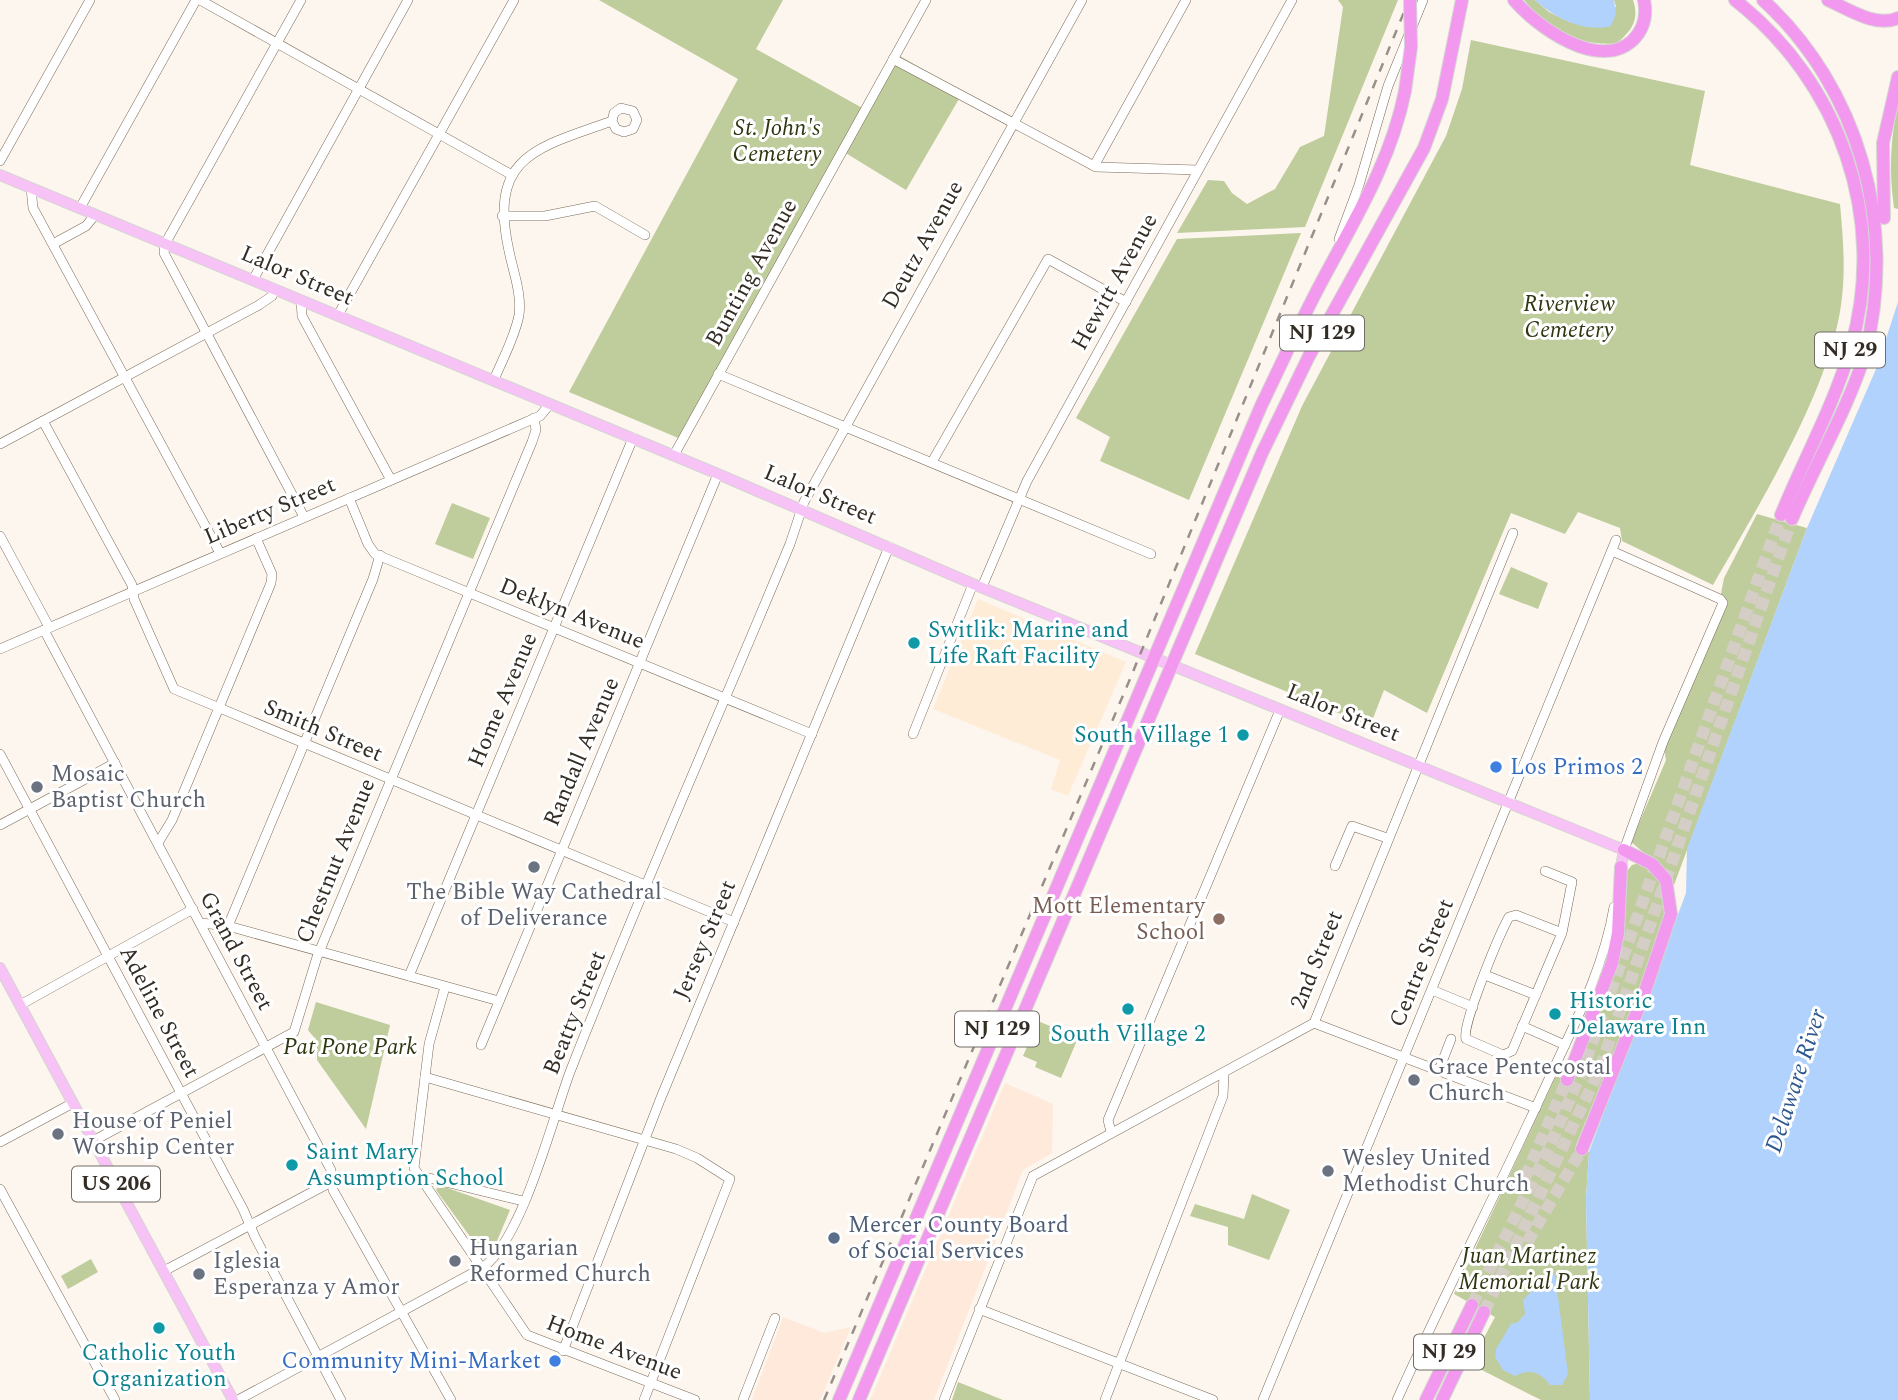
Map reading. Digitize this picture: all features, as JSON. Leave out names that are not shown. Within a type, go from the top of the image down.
[{"type":"highway","points":[[1322,281],[1376,183],[1394,136],[1405,90],[1411,47],[1410,0]]},
{"type":"highway","name":"NJ 129","points":[[859,1400],[1289,394],[1424,148],[1442,99],[1462,0]]},
{"type":"highway","points":[[1514,0],[1532,19],[1555,35],[1582,47],[1606,51],[1628,44],[1638,34],[1644,24],[1644,0]]},
{"type":"highway","name":"NJ 29","points":[[1735,0],[1785,45],[1826,104],[1852,173],[1863,237],[1862,289],[1850,351],[1786,517],[1864,356],[1873,320],[1878,267],[1875,204],[1861,145],[1849,117],[1836,89],[1811,51],[1763,0]]},
{"type":"highway","points":[[1828,0],[1872,20],[1888,22],[1898,18]]},
{"type":"highway","points":[[1878,267],[1886,236],[1883,143],[1898,77]]},
{"type":"highway","name":"NJ 129","points":[[839,1400],[1261,406],[1322,281]]},
{"type":"highway","points":[[1582,1149],[1644,994],[1671,914],[1666,880],[1653,864],[1624,850]]},
{"type":"highway","points":[[1567,1080],[1612,963],[1618,933],[1621,867]]},
{"type":"highway","name":"NJ 29","points":[[1426,1400],[1472,1305]]},
{"type":"highway","name":"NJ 29","points":[[1442,1400],[1484,1312]]},
{"type":"main road","name":"Lalor Street","points":[[0,175],[674,455],[978,586],[1624,850]]},
{"type":"main road","points":[[1621,867],[1624,850]]},
{"type":"main road","name":"US 206","points":[[0,968],[233,1400]]},
{"type":"street","points":[[0,161],[90,0]]},
{"type":"street","points":[[80,208],[198,0],[512,175]]},
{"type":"street","points":[[301,0],[165,244],[166,259],[304,517]]},
{"type":"street","points":[[253,280],[408,0]]},
{"type":"street","points":[[338,316],[514,0]]},
{"type":"street","name":"Bunting Avenue","points":[[674,455],[926,0]]},
{"type":"street","name":"Deutz Avenue","points":[[802,510],[1082,0]]},
{"type":"street","points":[[1094,166],[1186,0]]},
{"type":"street","name":"Hewitt Avenue","points":[[913,734],[1018,498],[1292,0]]},
{"type":"street","name":"NJ 129","points":[[1322,281],[1359,185],[1388,86],[1423,0]]},
{"type":"street","points":[[893,59],[1094,166],[1198,170]]},
{"type":"street","points":[[494,380],[519,314],[519,297],[502,216],[504,198],[512,175],[539,149],[612,121]]},
{"type":"street","points":[[31,188],[30,199],[53,244],[220,553]]},
{"type":"street","points":[[502,216],[545,216],[595,206],[645,235]]},
{"type":"street","points":[[53,244],[86,226],[95,215]]},
{"type":"street","points":[[932,462],[1048,259],[1126,302]]},
{"type":"street","points":[[0,444],[267,301],[275,289]]},
{"type":"street","points":[[301,300],[302,316],[391,480]]},
{"type":"street","points":[[718,374],[1151,554]]},
{"type":"street","name":"Liberty Street","points":[[0,649],[534,418],[543,413],[550,404]]},
{"type":"street","name":"Chestnut Avenue","points":[[93,1141],[294,1031],[319,951],[536,430],[534,418]]},
{"type":"street","name":"Smith Street","points":[[43,421],[133,591],[171,685],[218,708],[733,922]]},
{"type":"street","name":"Home Avenue","points":[[409,976],[633,438]]},
{"type":"street","name":"Randall Avenue","points":[[481,1045],[718,474]]},
{"type":"street","points":[[228,926],[380,555],[372,551],[349,498]]},
{"type":"street","name":"Beatty Street","points":[[238,1400],[482,1268],[501,1251],[802,510]]},
{"type":"street","name":"2nd Street","points":[[944,1400],[1032,1177],[1314,1023],[1416,766],[1513,533]]},
{"type":"street","name":"Grand Street","points":[[0,536],[115,763],[331,1170],[331,1182],[394,1303],[402,1311],[451,1400]]},
{"type":"street","points":[[158,843],[174,816],[272,577],[256,538]]},
{"type":"street","name":"Centre Street","points":[[1264,1400],[1616,540]]},
{"type":"street","name":"Jersey Street","points":[[563,1351],[645,1139],[889,547]]},
{"type":"street","points":[[1612,551],[1720,599],[1721,612],[1663,742],[1624,850]]},
{"type":"street","name":"Deklyn Avenue","points":[[380,555],[812,734]]},
{"type":"street","points":[[1111,1132],[1108,1120],[1280,710]]},
{"type":"street","name":"Adeline Street","points":[[0,754],[341,1400]]},
{"type":"street","points":[[0,825],[115,763]]},
{"type":"street","points":[[1335,866],[1352,826],[1387,838]]},
{"type":"street","points":[[1397,1400],[1564,1045],[1605,947],[1621,867]]},
{"type":"street","points":[[1545,871],[1572,882],[1562,933],[1536,995],[1507,1055],[1469,1042],[1464,1034],[1509,917],[1516,915],[1562,933]]},
{"type":"street","points":[[20,1004],[193,909]]},
{"type":"street","points":[[201,923],[228,926],[499,1001]]},
{"type":"street","points":[[1485,975],[1536,995]]},
{"type":"street","name":"Home Avenue","points":[[445,987],[431,1035],[412,1160],[421,1176],[527,1335],[695,1400]]},
{"type":"street","points":[[1432,990],[1473,1007]]},
{"type":"street","points":[[1314,1023],[1536,1108]]},
{"type":"street","points":[[1522,1026],[1564,1045]]},
{"type":"street","points":[[1439,1070],[1451,1039]]},
{"type":"street","points":[[1105,1400],[1223,1096],[1224,1074]]},
{"type":"street","points":[[425,1077],[690,1154],[730,1179],[644,1400]]},
{"type":"street","points":[[0,1142],[73,1103]]},
{"type":"street","points":[[421,1176],[451,1181],[523,1201]]},
{"type":"street","points":[[164,1271],[331,1182]]},
{"type":"street","points":[[0,1189],[115,1400]]},
{"type":"street","points":[[979,1309],[1213,1400]]},
{"type":"street","points":[[743,1400],[775,1318]]},
{"type":"shaded area","points":[[978,599],[1126,662],[1068,796],[1051,789],[1060,760],[933,709]]},
{"type":"shaded area","points":[[1005,1083],[1053,1104],[1052,1153],[1023,1170],[934,1400],[870,1400]]},
{"type":"shaded area","points":[[783,1317],[824,1333],[851,1327],[820,1400],[752,1400]]},
{"type":"green space","name":"St. John's Cemetery","points":[[599,0],[783,0],[756,49],[866,110],[898,55],[963,92],[906,190],[844,152],[683,440],[569,392],[738,79]]},
{"type":"green space","points":[[1338,0],[1398,0],[1305,227],[1177,233],[1208,180],[1224,181],[1232,193],[1247,204],[1275,189],[1300,147],[1324,136],[1343,7]]},
{"type":"green space","points":[[1524,0],[1535,0],[1549,12],[1572,23],[1616,7],[1614,0],[1633,0],[1635,20],[1630,30],[1616,44],[1588,42],[1554,28]]},
{"type":"green space","name":"Riverview Cemetery","points":[[1471,40],[1705,91],[1690,165],[1840,204],[1843,292],[1834,339],[1807,412],[1770,486],[1713,585],[1622,541],[1620,528],[1578,512],[1565,534],[1511,513],[1427,713],[1384,690],[1370,726],[1195,654],[1302,406],[1446,136],[1462,89]]},
{"type":"green space","points":[[1898,105],[1898,209],[1894,208],[1891,169],[1893,131]]},
{"type":"green space","points":[[1301,233],[1189,500],[1100,461],[1110,437],[1076,418],[1177,239]]},
{"type":"green space","points":[[452,503],[490,518],[473,559],[435,544]]},
{"type":"green space","points":[[1757,514],[1807,528],[1674,885],[1661,867],[1631,842],[1666,760],[1663,742],[1720,599],[1724,578]]},
{"type":"green space","points":[[1511,567],[1548,583],[1538,609],[1499,594]]},
{"type":"green space","name":"Juan Martinez Memorial Park","points":[[1639,863],[1656,874],[1660,882],[1664,901],[1664,931],[1576,1145],[1589,1152],[1586,1198],[1590,1400],[1541,1400],[1470,1364],[1495,1317],[1454,1294],[1556,1076],[1570,1082],[1622,929],[1627,871],[1632,865]]},
{"type":"green space","name":"Pat Pone Park","points":[[316,1002],[390,1025],[366,1129],[317,1060],[317,1041],[308,1030]]},
{"type":"green space","points":[[1038,1021],[1078,1038],[1061,1078],[1035,1067],[1037,1062],[1023,1056]]},
{"type":"green space","points":[[439,1185],[510,1210],[497,1241],[482,1253],[436,1190]]},
{"type":"green space","points":[[1252,1194],[1290,1210],[1269,1260],[1228,1245],[1228,1227],[1190,1216],[1195,1204],[1244,1219]]},
{"type":"green space","points":[[91,1259],[98,1272],[68,1289],[61,1276]]},
{"type":"green space","points":[[958,1382],[1003,1400],[952,1400]]},
{"type":"water","points":[[1535,0],[1614,0],[1616,14],[1611,26],[1580,26],[1552,13]]},
{"type":"water","name":"Delaware River","points":[[1898,302],[1898,1400],[1590,1400],[1586,1198],[1589,1152],[1686,893],[1687,849],[1807,528],[1876,369]]},
{"type":"water","points":[[1555,1274],[1568,1374],[1562,1385],[1550,1385],[1535,1373],[1526,1372],[1515,1376],[1503,1370],[1495,1357],[1496,1349],[1511,1324],[1518,1322],[1525,1314],[1523,1300],[1546,1277]]},
{"type":"tunnel","points":[[1472,1305],[1549,1148],[1584,1066],[1781,515]]},
{"type":"tunnel","points":[[1484,1312],[1599,1071],[1792,519]]},
{"type":"tunnel","points":[[1525,1178],[1567,1080]]},
{"type":"tunnel","points":[[1518,1258],[1582,1149]]},
{"type":"railway","points":[[824,1400],[1130,679],[1409,0]]},
{"type":"place","name":"Switlik: Marine and Life Raft Facility","points":[[914,643]]},
{"type":"place","name":"South Village 1","points":[[1243,735]]},
{"type":"place","name":"Los Primos 2","points":[[1496,767]]},
{"type":"place","name":"Mosaic Baptist Church","points":[[37,787]]},
{"type":"place","name":"The Bible Way Cathedral of Deliverance","points":[[534,867]]},
{"type":"place","name":"Mott Elementary School","points":[[1219,919]]},
{"type":"place","name":"South Village 2","points":[[1128,1009]]},
{"type":"place","name":"Historic Delaware Inn","points":[[1555,1014]]},
{"type":"place","name":"Grace Pentecostal Church","points":[[1414,1080]]},
{"type":"place","name":"House of Peniel Worship Center","points":[[58,1134]]},
{"type":"place","name":"Saint Mary Assumption School","points":[[292,1165]]},
{"type":"place","name":"Wesley United Methodist Church","points":[[1328,1171]]},
{"type":"place","name":"Mercer County Board of Social Services","points":[[834,1238]]},
{"type":"place","name":"Hungarian Reformed Church","points":[[455,1261]]},
{"type":"place","name":"Iglesia Esperanza y Amor","points":[[199,1274]]},
{"type":"place","name":"Catholic Youth Organization","points":[[159,1328]]},
{"type":"place","name":"Community Mini-Market","points":[[555,1361]]}]
